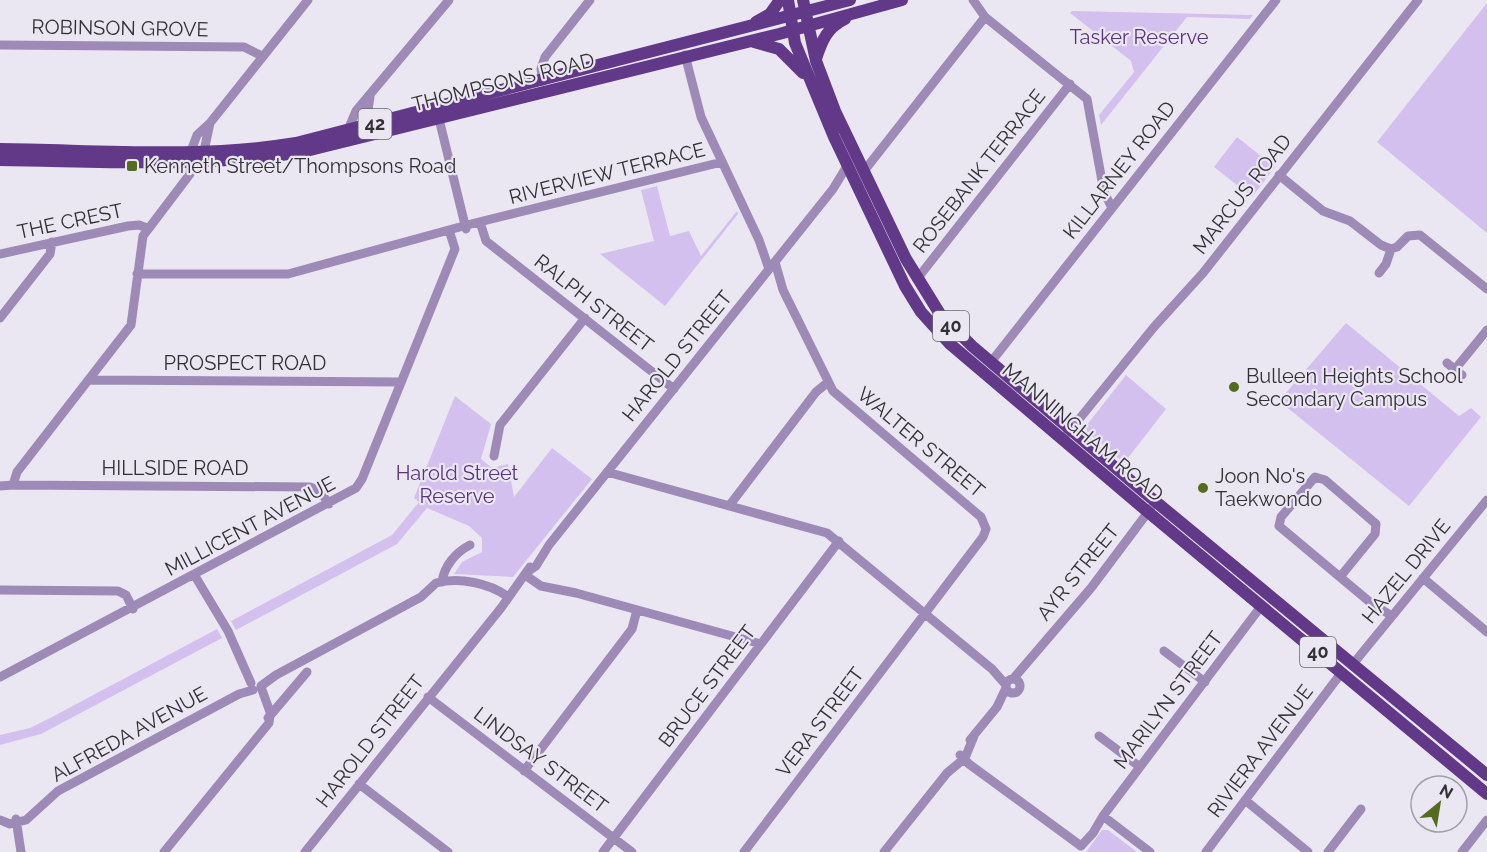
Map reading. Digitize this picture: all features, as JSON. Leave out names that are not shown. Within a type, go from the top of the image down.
[{"type":"main road","points":[[780,0],[770,14],[747,35],[779,49],[808,79]]},
{"type":"main road","name":"MANNINGHAM ROAD","points":[[788,0],[792,30],[808,79],[905,286],[925,317],[950,344],[1148,513],[1262,605],[1487,794]]},
{"type":"main road","name":"THOMPSONS ROAD","points":[[544,86],[685,56],[747,35],[789,16],[804,5],[850,0]]},
{"type":"main road","name":"THOMPSONS ROAD","points":[[0,149],[272,157],[361,139],[544,86],[747,35],[792,30],[902,0]]},
{"type":"main road","name":"MANNINGHAM ROAD","points":[[804,5],[816,61],[864,171],[916,279],[940,314],[991,362],[1074,432],[1487,775]]},
{"type":"main road","points":[[816,61],[828,30],[860,12]]},
{"type":"main road","name":"THOMPSONS ROAD","points":[[0,160],[195,154],[273,146],[367,126],[435,116]]},
{"type":"street","points":[[13,485],[17,472],[131,325],[141,240],[147,228],[190,174],[195,154],[210,123],[308,0]]},
{"type":"street","points":[[370,97],[367,126],[361,139],[351,130],[353,116],[449,0]]},
{"type":"street","points":[[544,86],[541,69],[545,57],[590,0]]},
{"type":"street","points":[[973,0],[985,17],[1088,101],[1105,197],[1112,208]]},
{"type":"street","name":"KILLARNEY ROAD","points":[[991,362],[1276,0]]},
{"type":"street","name":"MARCUS ROAD","points":[[1064,440],[1074,432],[1150,332],[1203,273],[1418,0]]},
{"type":"street","points":[[864,171],[985,17]]},
{"type":"street","name":"ROBINSON GROVE","points":[[0,45],[248,47],[260,59]]},
{"type":"street","name":"WALTER STREET","points":[[685,56],[699,112],[827,383],[836,395],[986,523],[983,537],[925,613]]},
{"type":"street","name":"ROSEBANK TERRACE","points":[[916,279],[1070,84]]},
{"type":"street","points":[[435,116],[465,227]]},
{"type":"street","name":"RIVERVIEW TERRACE","points":[[137,274],[279,275],[722,162]]},
{"type":"street","name":"HAROLD STREET","points":[[305,852],[486,624],[498,605],[536,566],[549,545],[848,166]]},
{"type":"street","points":[[1280,175],[1323,211],[1350,221],[1381,245],[1391,249],[1397,247],[1408,236],[1420,235],[1487,289]]},
{"type":"street","points":[[832,189],[845,182],[856,183]]},
{"type":"street","points":[[1104,186],[1119,199]]},
{"type":"street","name":"RALPH STREET","points":[[481,224],[493,245],[674,389]]},
{"type":"street","name":"THE CREST","points":[[0,254],[128,226],[139,225],[147,228]]},
{"type":"street","name":"MILLICENT AVENUE","points":[[0,677],[133,609],[353,491],[360,483],[451,255],[450,232]]},
{"type":"street","name":"WALTER STREET","points":[[759,240],[770,251],[772,265],[783,290]]},
{"type":"street","points":[[0,318],[50,254],[52,242]]},
{"type":"street","points":[[1379,273],[1386,264],[1391,249]]},
{"type":"street","points":[[494,456],[500,425],[585,318]]},
{"type":"street","points":[[1455,369],[1487,330]]},
{"type":"street","name":"PROSPECT ROAD","points":[[89,380],[400,382]]},
{"type":"street","points":[[729,506],[816,392],[827,383]]},
{"type":"street","points":[[607,472],[823,532],[839,541],[1011,685]]},
{"type":"street","points":[[1340,577],[1375,534],[1376,524],[1325,480],[1315,477],[1288,508],[1278,524],[1389,620]]},
{"type":"street","name":"HILLSIDE ROAD","points":[[0,486],[310,486],[320,490],[329,504]]},
{"type":"street","name":"HAZEL DRIVE","points":[[1353,664],[1487,500]]},
{"type":"street","name":"AYR STREET","points":[[884,852],[947,773],[952,762],[964,757],[965,745],[1091,588],[1156,501]]},
{"type":"street","name":"BRUCE STREET","points":[[603,852],[839,541]]},
{"type":"street","name":"ALFREDA AVENUE","points":[[16,820],[38,808],[58,791],[421,597],[433,585],[442,582],[446,568],[462,550],[470,545]]},
{"type":"street","points":[[197,574],[269,710]]},
{"type":"street","points":[[525,575],[538,585],[761,644]]},
{"type":"street","points":[[1423,578],[1487,632]]},
{"type":"street","points":[[442,582],[482,584],[496,588],[508,597]]},
{"type":"street","points":[[0,590],[118,591],[126,596],[133,609]]},
{"type":"street","name":"MARILYN STREET","points":[[1078,849],[1093,833],[1103,816],[1262,605]]},
{"type":"street","points":[[524,771],[632,628],[637,610]]},
{"type":"street","name":"VERA STREET","points":[[744,852],[925,613]]},
{"type":"street","points":[[1164,651],[1205,682]]},
{"type":"street","points":[[164,852],[261,730],[269,710],[282,704],[308,672]]},
{"type":"street","name":"RIVIERA AVENUE","points":[[1206,852],[1342,672]]},
{"type":"street","name":"LINDSAY STREET","points":[[428,697],[632,852]]},
{"type":"street","points":[[1099,736],[1140,767]]},
{"type":"street","points":[[964,757],[1072,837],[1078,849]]},
{"type":"street","points":[[359,784],[447,852]]},
{"type":"street","points":[[1245,800],[1308,852]]},
{"type":"street","points":[[1328,852],[1361,809]]},
{"type":"street","points":[[0,815],[16,820]]},
{"type":"street","points":[[1103,816],[1150,852]]},
{"type":"street","points":[[1462,852],[1487,819]]},
{"type":"street","points":[[0,820],[16,820]]},
{"type":"street","points":[[16,820],[21,852]]},
{"type":"street","name":"AYR STREET","points":[[889,852],[896,839]]},
{"type":"green space","points":[[1487,3],[1487,233],[1377,142]]},
{"type":"green space","name":"Tasker Reserve","points":[[1072,11],[1253,15],[1250,19],[1187,17],[1101,125],[1099,115],[1134,72],[1131,61],[1070,13]]},
{"type":"green space","points":[[1237,137],[1275,167],[1252,197],[1214,167]]},
{"type":"green space","points":[[657,186],[670,236],[689,231],[701,256],[737,211],[738,214],[665,306],[600,254],[654,241],[641,190]]},
{"type":"green space","points":[[1346,323],[1459,416],[1471,408],[1481,417],[1409,506],[1279,401]]},
{"type":"green space","points":[[1126,375],[1166,409],[1124,463],[1087,432],[1086,426]]},
{"type":"green space","name":"Harold Street Reserve","points":[[455,396],[491,424],[481,459],[492,468],[508,464],[514,497],[552,448],[592,479],[513,577],[454,574],[462,562],[482,552],[482,538],[469,526],[427,508],[397,544],[236,630],[231,621],[392,535],[419,502],[414,498]]},
{"type":"green space","points":[[217,629],[222,638],[41,734],[0,745],[0,735],[30,728]]},
{"type":"green space","points":[[1102,830],[1108,830],[1137,852],[1086,852]]},
{"type":"place","name":"Kenneth Street/Thompsons Road","points":[[132,166]]},
{"type":"place","name":"Bulleen Heights School Secondary Campus","points":[[1234,387]]},
{"type":"place","name":"Joon No's Taekwondo","points":[[1203,488]]}]
